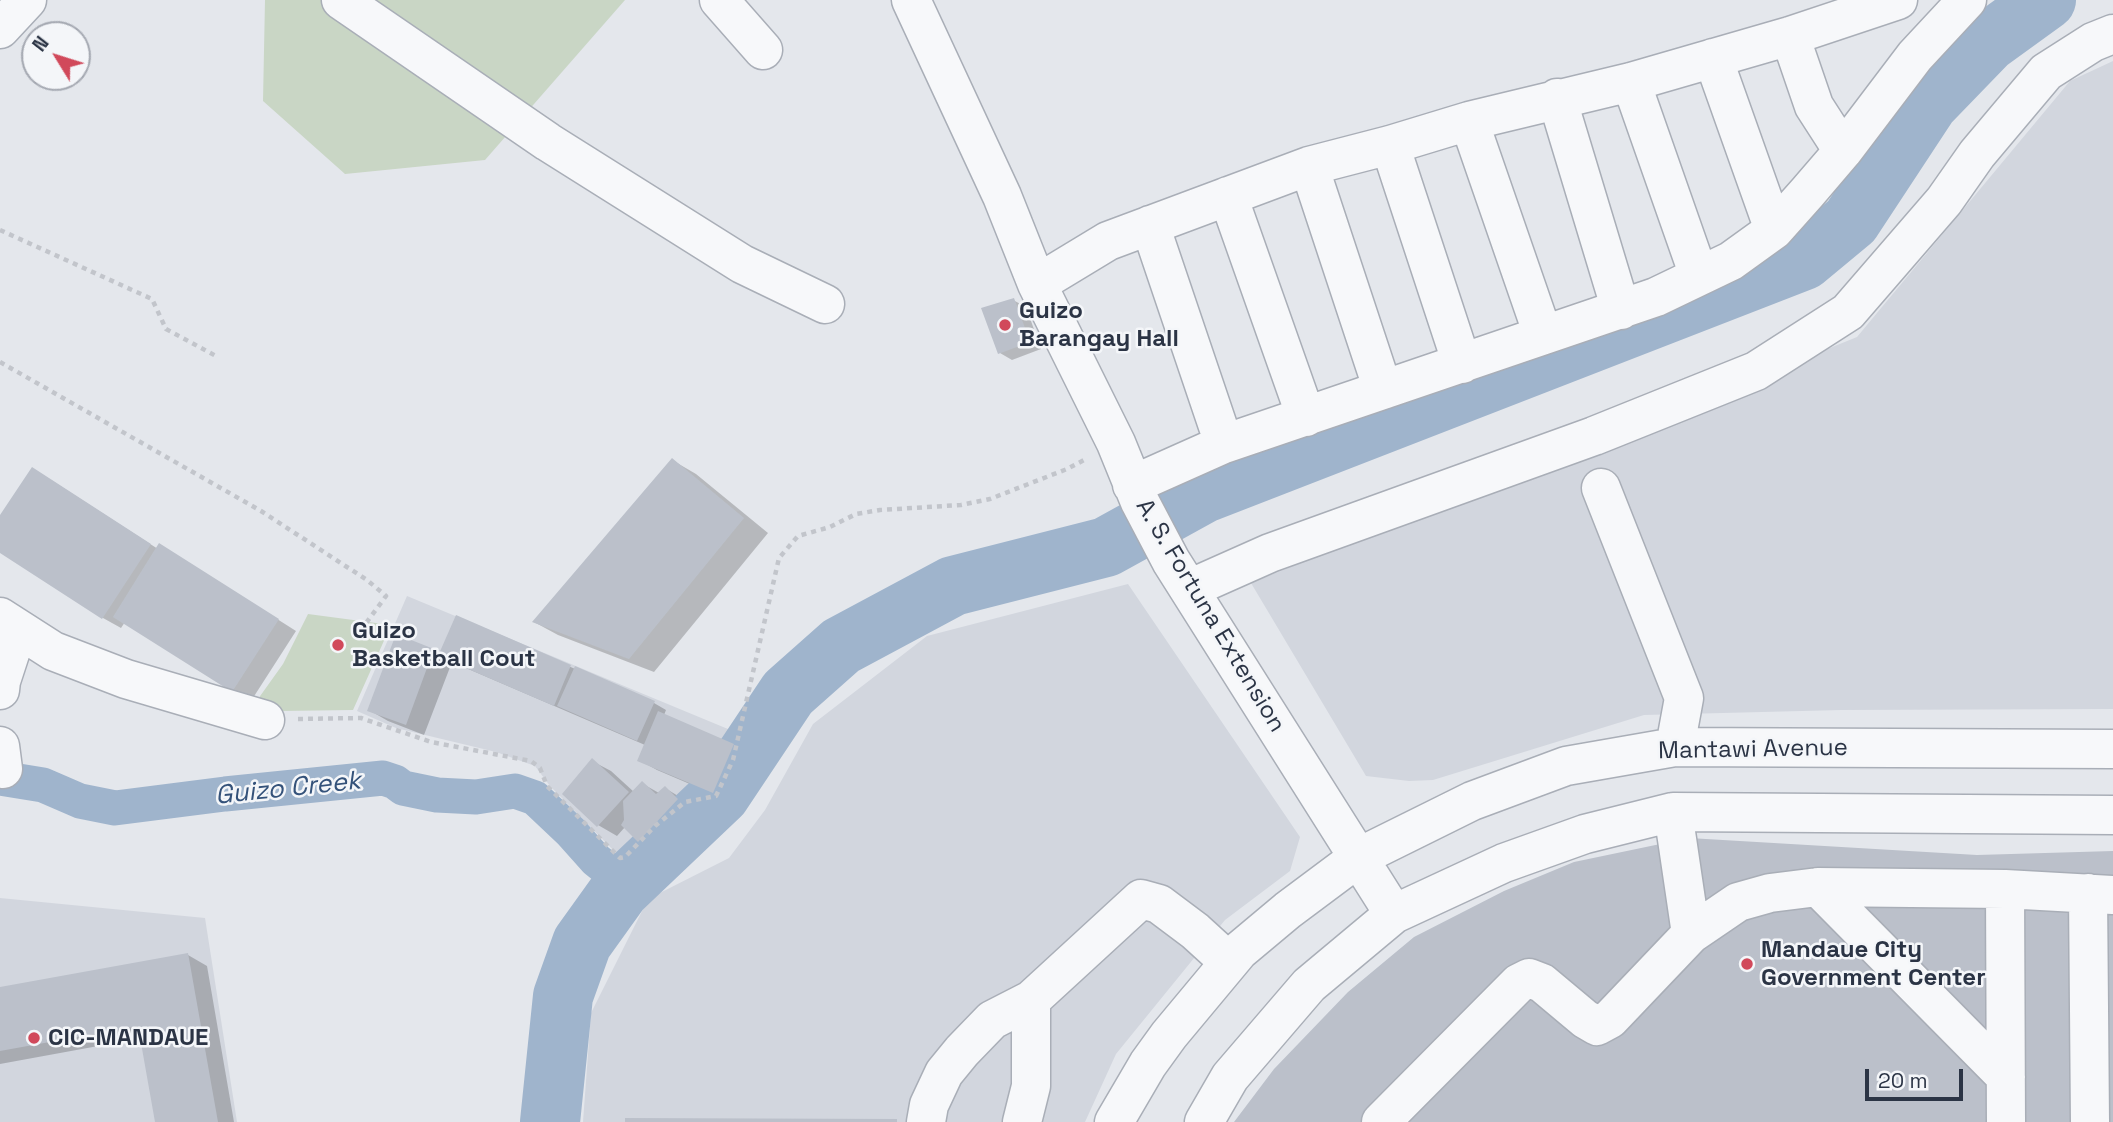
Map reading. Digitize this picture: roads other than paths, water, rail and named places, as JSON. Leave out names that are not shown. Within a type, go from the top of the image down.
[{"type":"street","points":[[341,0],[571,157],[742,264],[825,304]]},
{"type":"street","points":[[719,0],[763,50]]},
{"type":"street","name":"A. S. Fortuna Extension","points":[[911,0],[1002,196],[1037,284],[1116,443],[1136,494],[1180,575],[1394,914]]},
{"type":"street","points":[[1037,284],[1108,241],[1309,166],[1557,98],[1631,82],[1790,36],[1898,0]]},
{"type":"street","points":[[1136,494],[1224,444],[1620,310],[1656,297],[1731,261],[1774,230],[1843,151],[1915,56],[1967,0]]},
{"type":"street","points":[[1180,575],[1270,553],[1594,436],[1756,371],[1848,312],[1944,201],[1977,154],[2046,72],[2093,42],[2113,34]]},
{"type":"street","points":[[1790,36],[1814,106],[1843,151]]},
{"type":"street","points":[[1713,58],[1774,230]]},
{"type":"street","points":[[1631,82],[1699,276]]},
{"type":"street","points":[[1557,98],[1620,310]]},
{"type":"street","points":[[1469,121],[1543,335]]},
{"type":"street","points":[[1390,145],[1462,364]]},
{"type":"street","points":[[1309,166],[1383,390]]},
{"type":"street","points":[[1228,196],[1306,417]]},
{"type":"street","points":[[1150,225],[1224,444]]},
{"type":"street","points":[[1601,488],[1685,698],[1675,747]]},
{"type":"street","points":[[0,690],[9,623],[53,651],[126,679],[265,720]]},
{"type":"street","name":"Mantawi Avenue","points":[[1114,1122],[1148,1064],[1169,1035],[1239,951],[1287,910],[1359,857],[1472,801],[1566,766],[1675,747],[2113,749]]},
{"type":"street","points":[[1673,812],[1691,934]]},
{"type":"street","points":[[1204,1122],[1230,1077],[1310,985],[1394,914],[1504,863],[1585,834],[1673,812],[2113,815]]},
{"type":"street","points":[[1818,887],[2006,1077]]},
{"type":"street","points":[[1381,1122],[1518,983],[1530,978],[1542,983],[1597,1026],[1610,1019],[1691,934],[1738,902],[1770,893],[1818,887],[2005,889],[2100,894],[2090,1122]]},
{"type":"street","points":[[2005,889],[2006,1122]]},
{"type":"street","points":[[926,1122],[929,1105],[944,1073],[992,1020],[1031,1000],[1141,899],[1159,904],[1195,931],[1229,962]]},
{"type":"street","points":[[1022,1122],[1031,1086],[1031,1000]]},
{"type":"waterway","points":[[550,1122],[563,996],[582,943],[620,890],[720,795],[788,693],[841,646],[953,586],[1106,547],[1204,493],[1804,260],[1851,221],[1928,104],[1988,42],[2046,0]]},
{"type":"waterway","name":"Guizo Creek","points":[[0,778],[43,785],[80,801],[115,808],[383,778],[403,788],[437,795],[476,797],[515,791],[535,798],[596,860],[626,884]]},
{"type":"place","name":"Guizo Barangay Hall","points":[[1005,325]]},
{"type":"place","name":"Guizo Basketball Cout","points":[[338,645]]},
{"type":"place","name":"Mandaue City Government Center","points":[[1747,964]]},
{"type":"place","name":"CIC-MANDAUE","points":[[34,1038]]}]
